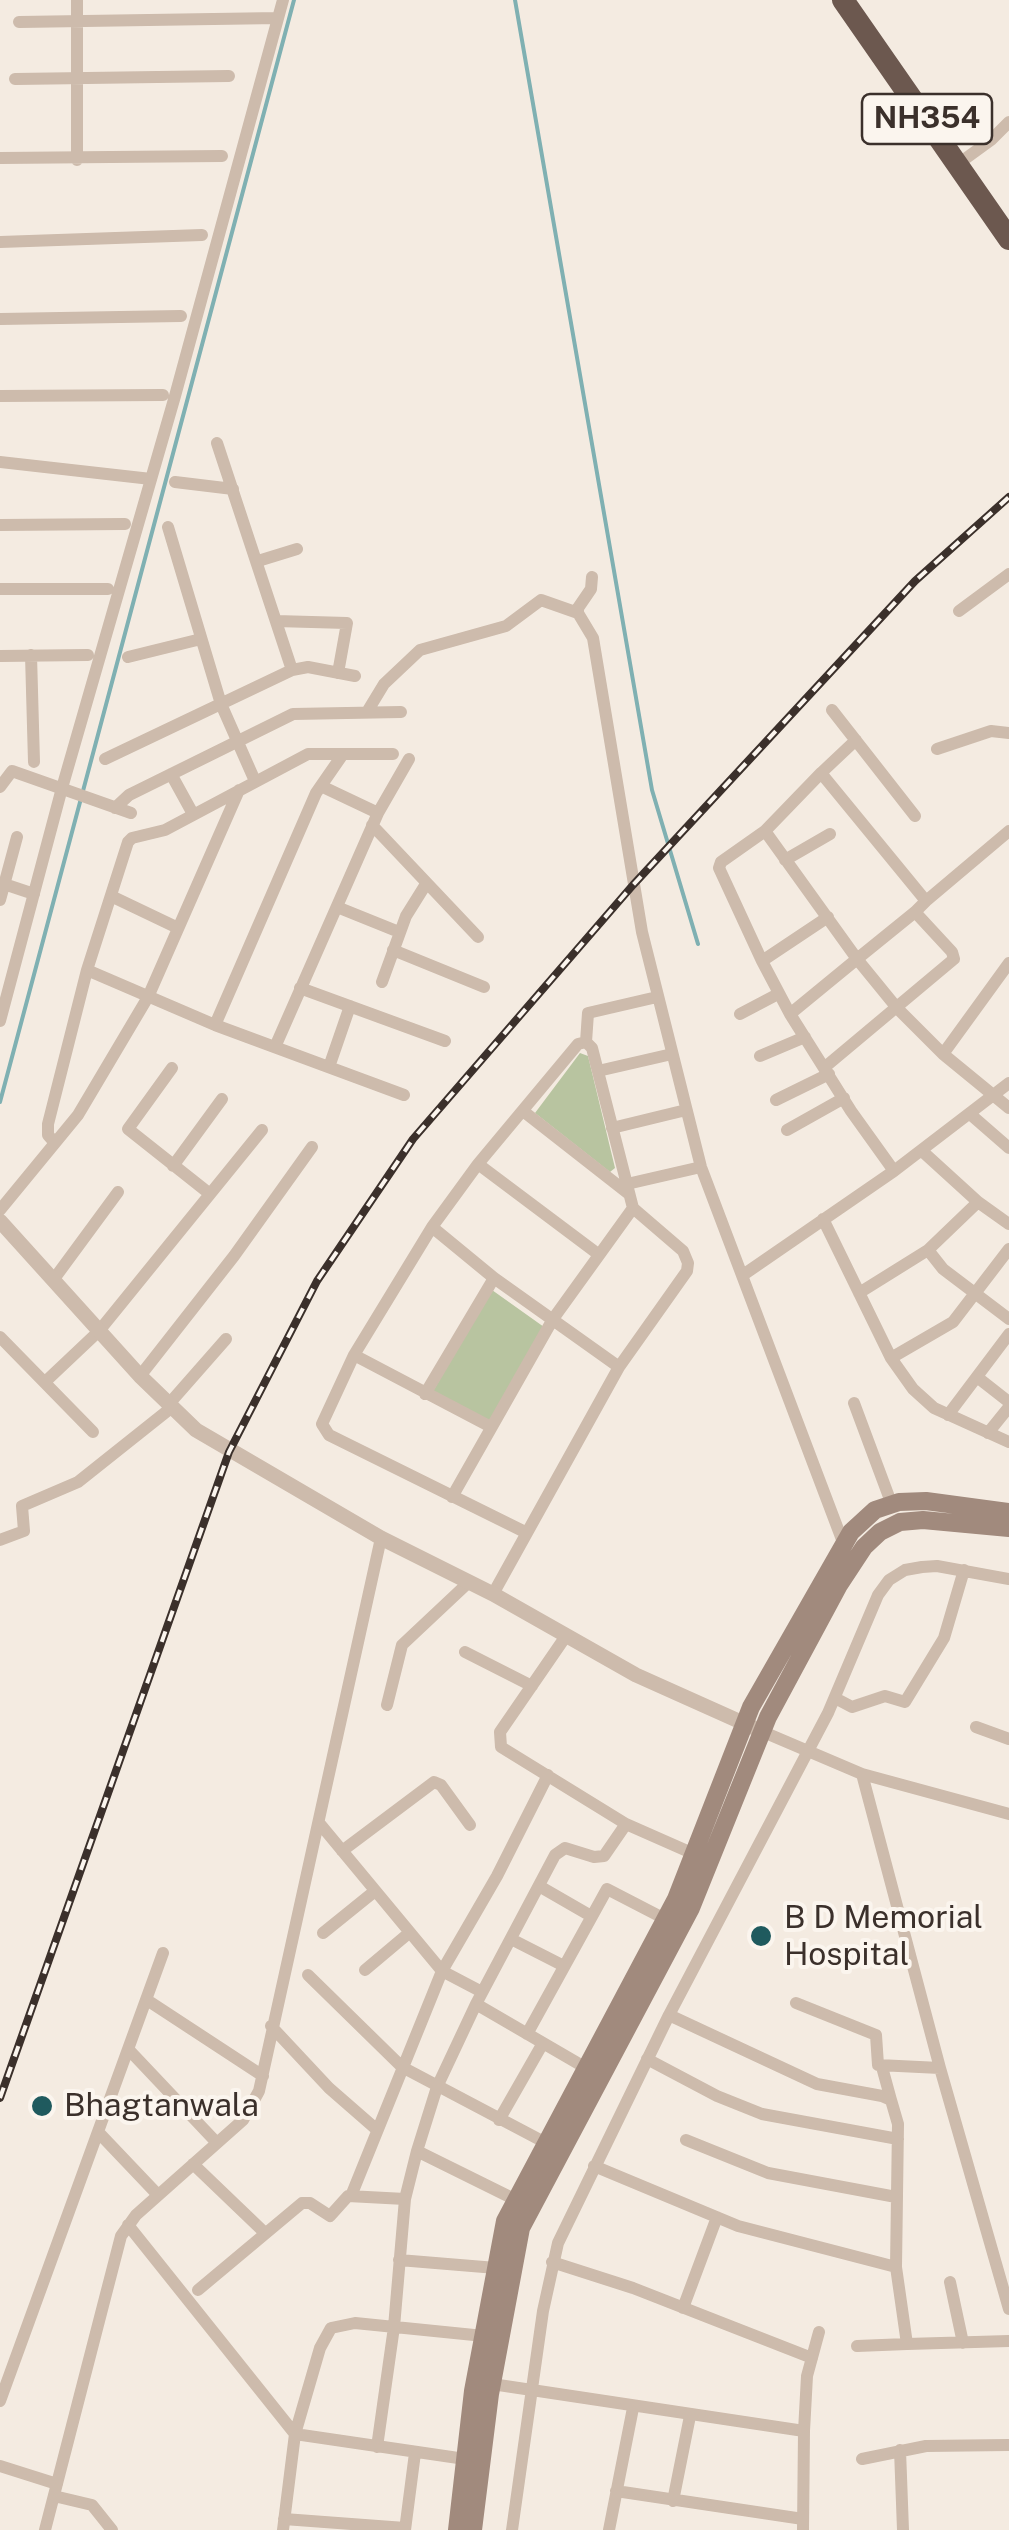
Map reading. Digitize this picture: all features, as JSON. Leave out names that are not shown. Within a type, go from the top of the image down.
[{"type":"highway","name":"NH354","points":[[843,0],[1009,240]]},
{"type":"main road","points":[[457,2530],[464,2459],[505,2221],[665,1919],[753,1727],[844,1545],[875,1510],[892,1505],[926,1501],[1009,1512]]},
{"type":"main road","points":[[473,2530],[492,2384],[521,2228],[691,1908],[753,1727],[839,1585],[864,1547],[880,1532],[900,1522],[923,1520],[1009,1528]]},
{"type":"street","points":[[77,0],[78,160]]},
{"type":"street","points":[[0,1021],[282,0]]},
{"type":"street","points":[[19,22],[278,18]]},
{"type":"street","points":[[14,79],[229,76]]},
{"type":"street","points":[[958,164],[1009,122]]},
{"type":"street","points":[[0,158],[222,156]]},
{"type":"street","points":[[0,242],[202,235]]},
{"type":"street","points":[[0,319],[181,316]]},
{"type":"street","points":[[0,396],[163,396]]},
{"type":"street","points":[[217,443],[292,670]]},
{"type":"street","points":[[0,462],[151,479]]},
{"type":"street","points":[[175,482],[233,489]]},
{"type":"street","points":[[0,525],[124,524]]},
{"type":"street","points":[[168,528],[221,704],[255,781]]},
{"type":"street","points":[[258,561],[297,549]]},
{"type":"street","points":[[958,611],[1009,574]]},
{"type":"street","points":[[592,576],[592,590],[578,613],[594,644],[626,852],[686,1110],[701,1166],[844,1545]]},
{"type":"street","points":[[0,589],[108,589]]},
{"type":"street","points":[[367,712],[384,684],[420,650],[506,626],[541,600],[578,613]]},
{"type":"street","points":[[276,621],[347,623],[338,673]]},
{"type":"street","points":[[128,657],[202,638]]},
{"type":"street","points":[[0,656],[88,654]]},
{"type":"street","points":[[31,655],[34,762]]},
{"type":"street","points":[[105,759],[292,670],[308,667],[355,676]]},
{"type":"street","points":[[832,710],[915,816]]},
{"type":"street","points":[[114,808],[128,795],[300,712],[401,712]]},
{"type":"street","points":[[937,749],[985,733],[1009,733]]},
{"type":"street","points":[[856,740],[765,832],[721,862],[719,868],[778,994],[894,1170]]},
{"type":"street","points":[[56,1143],[48,1135],[48,1124],[87,970],[132,838],[161,832],[308,754],[394,754]]},
{"type":"street","points":[[215,1025],[321,786],[343,754]]},
{"type":"street","points":[[275,1047],[375,819],[409,759]]},
{"type":"street","points":[[0,787],[12,771],[131,813]]},
{"type":"street","points":[[821,773],[926,901]]},
{"type":"street","points":[[171,774],[193,814]]},
{"type":"street","points":[[321,786],[375,819],[426,884],[478,937]]},
{"type":"street","points":[[0,1210],[92,1096],[148,997],[238,790]]},
{"type":"street","points":[[790,1014],[1009,831]]},
{"type":"street","points":[[765,832],[857,960],[897,1008],[943,1054],[1009,1108]]},
{"type":"street","points":[[786,860],[830,834]]},
{"type":"street","points":[[0,900],[17,836]]},
{"type":"street","points":[[4,884],[34,894]]},
{"type":"street","points":[[382,982],[398,932],[426,884]]},
{"type":"street","points":[[111,896],[178,928]]},
{"type":"street","points":[[337,907],[398,932]]},
{"type":"street","points":[[776,1100],[827,1071],[954,959],[915,912]]},
{"type":"street","points":[[762,961],[828,918]]},
{"type":"street","points":[[393,950],[484,987]]},
{"type":"street","points":[[943,1054],[1009,963]]},
{"type":"street","points":[[87,970],[215,1025],[404,1094]]},
{"type":"street","points":[[300,988],[445,1040]]},
{"type":"street","points":[[740,1014],[778,994]]},
{"type":"street","points":[[630,1195],[592,1048],[586,1042],[588,1013],[657,997]]},
{"type":"street","points":[[329,1067],[350,1006]]},
{"type":"street","points":[[760,1056],[805,1037]]},
{"type":"street","points":[[525,1532],[324,1430],[324,1416],[354,1355],[432,1227],[478,1164],[578,1044],[586,1042]]},
{"type":"street","points":[[598,1072],[672,1054]]},
{"type":"street","points":[[172,1068],[127,1128],[210,1194]]},
{"type":"street","points":[[743,1275],[922,1151],[1009,1083]]},
{"type":"street","points":[[787,1130],[844,1098]]},
{"type":"street","points":[[174,1166],[222,1099]]},
{"type":"street","points":[[612,1128],[686,1110]]},
{"type":"street","points":[[492,1594],[619,1367],[688,1263],[683,1251],[630,1195],[523,1111]]},
{"type":"street","points":[[970,1114],[1009,1148]]},
{"type":"street","points":[[45,1382],[99,1331],[262,1130]]},
{"type":"street","points":[[140,1376],[312,1148]]},
{"type":"street","points":[[922,1151],[978,1202],[1009,1224]]},
{"type":"street","points":[[478,1164],[598,1254]]},
{"type":"street","points":[[452,1497],[553,1319],[598,1254],[630,1195],[701,1166]]},
{"type":"street","points":[[54,1279],[118,1192]]},
{"type":"street","points":[[859,1293],[928,1250],[978,1202]]},
{"type":"street","points":[[823,1219],[891,1358],[922,1400],[1009,1442]]},
{"type":"street","points":[[0,1221],[169,1406],[229,1452],[636,1674],[862,1774],[1009,1814]]},
{"type":"street","points":[[432,1227],[494,1278],[619,1367]]},
{"type":"street","points":[[891,1358],[946,1328],[1009,1248]]},
{"type":"street","points":[[928,1250],[943,1269],[1009,1319]]},
{"type":"street","points":[[424,1394],[494,1278]]},
{"type":"street","points":[[948,1415],[1009,1334]]},
{"type":"street","points":[[0,1337],[93,1432]]},
{"type":"street","points":[[0,1540],[24,1531],[22,1506],[78,1482],[169,1406],[226,1339]]},
{"type":"street","points":[[354,1355],[491,1427]]},
{"type":"street","points":[[977,1377],[1009,1404],[988,1433]]},
{"type":"street","points":[[854,1403],[892,1505]]},
{"type":"street","points":[[45,2530],[114,2257],[128,2225],[253,2106],[320,1824],[381,1538]]},
{"type":"street","points":[[512,2530],[552,2262],[594,2166],[669,2015],[835,1698],[864,1622],[889,1580],[905,1570],[964,1570],[1009,1578]]},
{"type":"street","points":[[835,1698],[852,1707],[882,1696],[906,1702],[948,1627],[964,1570]]},
{"type":"street","points":[[388,1705],[402,1645],[468,1583]]},
{"type":"street","points":[[566,1636],[500,1732],[506,1752],[626,1824],[694,1854]]},
{"type":"street","points":[[465,1652],[532,1686]]},
{"type":"street","points":[[976,1727],[1009,1740]]},
{"type":"street","points":[[862,1774],[1009,2309]]},
{"type":"street","points":[[351,2196],[442,1971],[497,1876],[548,1775]]},
{"type":"street","points":[[342,1851],[434,1782],[441,1785],[470,1825]]},
{"type":"street","points":[[320,1824],[442,1971],[528,2034],[586,2068]]},
{"type":"street","points":[[377,2447],[394,2327],[404,2198],[436,2087],[560,1849],[604,1856],[626,1824]]},
{"type":"street","points":[[539,1886],[592,1916]]},
{"type":"street","points":[[528,2034],[609,1889],[665,1919]]},
{"type":"street","points":[[322,1933],[375,1891]]},
{"type":"street","points":[[365,1970],[409,1933]]},
{"type":"street","points":[[510,1939],[564,1966]]},
{"type":"street","points":[[0,2401],[164,1953]]},
{"type":"street","points":[[308,1975],[402,2067],[546,2143]]},
{"type":"street","points":[[147,2000],[262,2076]]},
{"type":"street","points":[[796,2004],[872,2032],[878,2040],[876,2061],[882,2066],[898,2124],[896,2267],[907,2344]]},
{"type":"street","points":[[669,2015],[817,2084],[891,2100]]},
{"type":"street","points":[[271,2026],[329,2088],[376,2129]]},
{"type":"street","points":[[499,2120],[543,2044]]},
{"type":"street","points":[[130,2051],[218,2143]]},
{"type":"street","points":[[647,2059],[717,2096],[762,2114],[898,2139]]},
{"type":"street","points":[[882,2066],[940,2068]]},
{"type":"street","points":[[100,2134],[158,2195]]},
{"type":"street","points":[[686,2140],[768,2173],[896,2197]]},
{"type":"street","points":[[417,2151],[516,2200]]},
{"type":"street","points":[[193,2164],[264,2233]]},
{"type":"street","points":[[594,2166],[755,2231],[896,2267]]},
{"type":"street","points":[[198,2290],[302,2203],[310,2203],[330,2216],[345,2197],[404,2198]]},
{"type":"street","points":[[683,2308],[716,2217]]},
{"type":"street","points":[[128,2225],[295,2434],[464,2459]]},
{"type":"street","points":[[399,2260],[496,2268]]},
{"type":"street","points":[[552,2262],[812,2358]]},
{"type":"street","points":[[950,2282],[962,2343]]},
{"type":"street","points":[[415,2453],[405,2529],[284,2524],[295,2434],[320,2348],[331,2328],[355,2323],[484,2336]]},
{"type":"street","points":[[616,2491],[803,2525],[807,2376],[820,2332]]},
{"type":"street","points":[[857,2346],[1009,2342]]},
{"type":"street","points":[[492,2384],[804,2432]]},
{"type":"street","points":[[609,2530],[633,2408]]},
{"type":"street","points":[[673,2500],[690,2416]]},
{"type":"street","points":[[862,2459],[942,2446],[1009,2446]]},
{"type":"street","points":[[900,2450],[903,2530]]},
{"type":"street","points":[[0,2466],[92,2505],[112,2530]]},
{"type":"green space","points":[[580,1053],[588,1056],[615,1168],[610,1172],[535,1113]]},
{"type":"green space","points":[[492,1290],[544,1327],[492,1422],[433,1391]]},
{"type":"waterway","points":[[0,1102],[294,0]]},
{"type":"waterway","points":[[515,0],[652,790],[698,944]]},
{"type":"railway","points":[[0,2098],[229,1452],[317,1281],[413,1139],[633,885],[915,581],[1009,497]]},
{"type":"place","name":"B D Memorial Hospital","points":[[761,1936]]},
{"type":"place","name":"Bhagtanwala","points":[[42,2106]]}]
